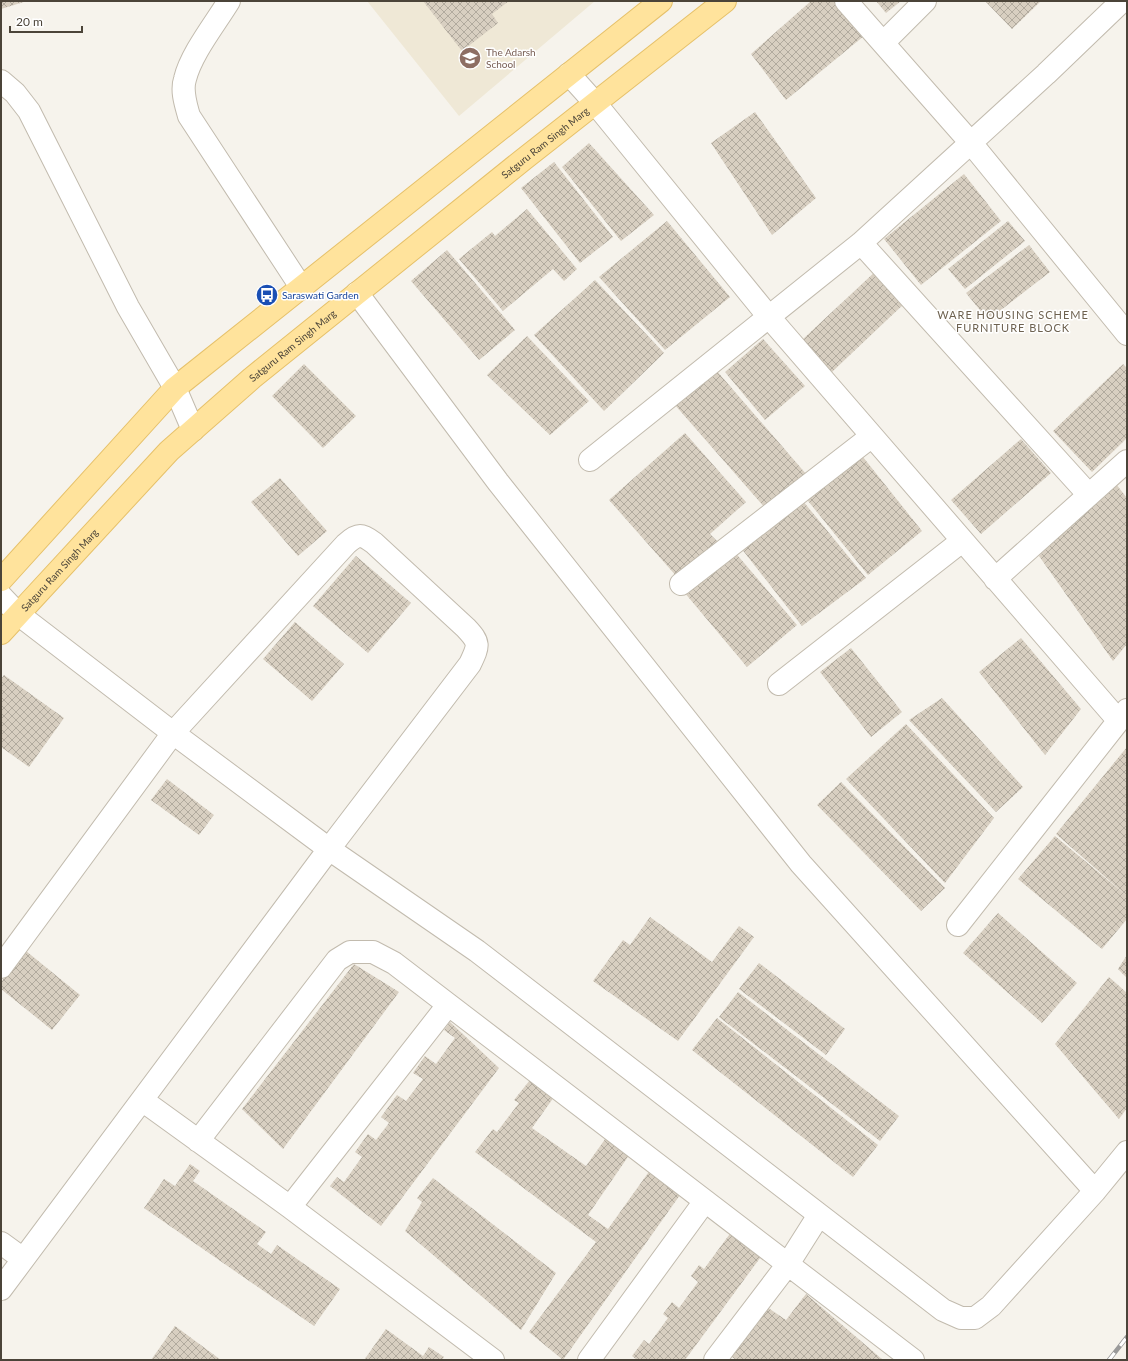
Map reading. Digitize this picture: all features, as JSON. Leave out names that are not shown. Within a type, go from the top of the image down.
[{"type":"main road","points":[[1,580],[175,388],[661,1]]},
{"type":"main road","name":"Satguru Ram Singh Marg","points":[[1,633],[169,451],[252,378],[595,103],[725,1]]},
{"type":"street","points":[[229,1],[194,57],[184,80],[184,102],[189,116],[301,287]]},
{"type":"street","points":[[846,1],[971,143],[1127,334]]},
{"type":"street","points":[[882,43],[925,1]]},
{"type":"street","points":[[590,460],[861,243],[1046,74],[1122,1]]},
{"type":"street","points":[[569,74],[595,103],[769,317],[962,541],[995,579],[1123,715],[958,925]]},
{"type":"street","points":[[1,81],[14,93],[29,111],[128,306],[175,388],[193,430]]},
{"type":"street","points":[[861,243],[1089,495]]},
{"type":"street","points":[[357,293],[498,482],[801,864],[1095,1190]]},
{"type":"street","points":[[682,584],[872,436]]},
{"type":"street","points":[[995,579],[1127,461]]},
{"type":"street","points":[[1,967],[172,733],[354,537],[365,536],[374,543],[475,638],[477,649],[470,664],[329,849],[1,1289]]},
{"type":"street","points":[[779,684],[962,541]]},
{"type":"street","points":[[1,596],[18,614],[172,733],[329,849],[476,951],[943,1310],[961,1318],[975,1318],[991,1306],[1127,1152]]},
{"type":"street","points":[[198,1140],[337,960],[350,952],[373,952],[394,963],[913,1360]]},
{"type":"street","points":[[290,1207],[448,1005]]},
{"type":"street","points":[[142,1100],[290,1207],[493,1360]]},
{"type":"street","points":[[589,1360],[706,1201]]},
{"type":"street","points":[[715,1360],[788,1264],[819,1215]]},
{"type":"street","points":[[1,1243],[23,1259]]},
{"type":"shaded area","name":"The Adarsh School","points":[[367,1],[595,1],[459,116]]},
{"type":"building","points":[[1,1],[27,1],[1,9]]},
{"type":"building","points":[[423,1],[509,1],[492,14],[498,23],[462,51]]},
{"type":"building","points":[[811,1],[844,1],[870,31],[786,100],[751,54]]},
{"type":"building","points":[[876,1],[901,1],[886,13]]},
{"type":"building","points":[[985,1],[1041,1],[1012,29]]},
{"type":"building","points":[[755,112],[816,198],[772,235],[711,143]]},
{"type":"building","points":[[589,143],[654,215],[621,241],[562,167]]},
{"type":"building","points":[[554,162],[613,237],[580,263],[521,188]]},
{"type":"building","points":[[964,174],[1001,221],[921,285],[884,239]]},
{"type":"building","points":[[527,209],[577,269],[564,281],[553,269],[503,311],[459,259],[492,232],[495,236]]},
{"type":"building","points":[[667,221],[730,297],[665,350],[599,277]]},
{"type":"building","points":[[1008,221],[1025,241],[965,289],[948,269]]},
{"type":"building","points":[[1029,245],[1050,272],[988,320],[966,293]]},
{"type":"building","points":[[447,250],[515,330],[479,360],[411,281]]},
{"type":"building","points":[[878,269],[908,300],[832,372],[802,340]]},
{"type":"building","points":[[595,280],[664,353],[604,411],[534,335]]},
{"type":"building","points":[[527,336],[589,401],[550,435],[487,375]]},
{"type":"building","points":[[763,339],[805,386],[765,420],[725,372]]},
{"type":"building","points":[[304,364],[356,416],[323,448],[272,396]]},
{"type":"building","points":[[1123,364],[1127,368],[1127,438],[1092,472],[1053,431]]},
{"type":"building","points":[[716,370],[807,475],[766,509],[675,405]]},
{"type":"building","points":[[685,433],[746,502],[710,534],[719,543],[678,578],[609,500]]},
{"type":"building","points":[[1021,439],[1051,473],[981,534],[951,500]]},
{"type":"building","points":[[859,452],[922,531],[868,575],[804,496]]},
{"type":"building","points":[[280,478],[327,531],[298,556],[251,502]]},
{"type":"building","points":[[1112,479],[1127,498],[1127,644],[1113,661],[1039,556]]},
{"type":"building","points":[[798,495],[866,578],[802,626],[741,548]]},
{"type":"building","points":[[733,550],[797,625],[747,667],[684,592]]},
{"type":"building","points":[[356,556],[411,603],[368,653],[313,606]]},
{"type":"building","points":[[295,622],[344,664],[312,701],[263,659]]},
{"type":"building","points":[[1021,638],[1081,709],[1045,755],[979,672]]},
{"type":"building","points":[[851,648],[902,712],[871,737],[820,672]]},
{"type":"building","points":[[4,675],[64,718],[29,767],[1,747],[1,679]]},
{"type":"building","points":[[942,698],[1023,787],[996,812],[909,720]]},
{"type":"building","points":[[906,724],[994,818],[945,883],[846,779]]},
{"type":"building","points":[[1127,747],[1127,896],[1056,834]]},
{"type":"building","points":[[167,779],[214,815],[199,835],[151,800]]},
{"type":"building","points":[[841,782],[945,888],[921,911],[817,805]]},
{"type":"building","points":[[1055,836],[1127,896],[1127,919],[1102,949],[1018,879]]},
{"type":"building","points":[[998,913],[1077,983],[1042,1023],[963,953]]},
{"type":"building","points":[[650,917],[712,962],[739,926],[754,937],[678,1041],[593,981],[623,940],[630,945]]},
{"type":"building","points":[[26,951],[80,995],[52,1030],[1,989],[1,982]]},
{"type":"building","points":[[1127,955],[1127,978],[1118,969]]},
{"type":"building","points":[[759,963],[845,1029],[826,1055],[739,989]]},
{"type":"building","points":[[354,964],[399,992],[283,1149],[242,1109]]},
{"type":"building","points":[[1109,977],[1127,993],[1127,1108],[1119,1119],[1055,1044]]},
{"type":"building","points":[[738,992],[899,1116],[880,1141],[719,1017]]},
{"type":"building","points":[[717,1018],[878,1145],[853,1177],[692,1050]]},
{"type":"building","points":[[450,1022],[499,1068],[381,1226],[330,1186],[337,1177],[344,1182],[362,1157],[355,1152],[368,1134],[376,1140],[389,1123],[381,1117],[397,1095],[406,1101],[423,1079],[413,1073],[425,1056],[436,1064],[455,1038],[444,1030]]},
{"type":"building","points":[[530,1080],[554,1097],[532,1128],[586,1166],[608,1135],[632,1151],[588,1215],[608,1229],[653,1166],[685,1188],[563,1360],[529,1332],[596,1242],[475,1152],[493,1129],[497,1132],[519,1103],[514,1100]]},
{"type":"building","points":[[190,1164],[200,1171],[193,1181],[266,1232],[257,1244],[271,1254],[277,1245],[340,1289],[314,1326],[144,1208],[164,1179],[175,1186]]},
{"type":"building","points":[[433,1178],[556,1273],[521,1330],[405,1231],[422,1202],[417,1198]]},
{"type":"building","points":[[732,1231],[763,1254],[685,1360],[637,1360],[632,1356],[644,1340],[649,1344],[668,1318],[663,1314],[672,1302],[679,1308],[698,1282],[691,1276],[699,1265],[704,1269]]},
{"type":"building","points":[[806,1294],[883,1360],[736,1360],[728,1354],[764,1305],[786,1320]]},
{"type":"building","points":[[175,1326],[221,1360],[151,1360]]},
{"type":"building","points":[[386,1329],[423,1356],[429,1347],[444,1357],[442,1360],[364,1360]]},
{"type":"railway","points":[[1109,1360],[1127,1337]]},
{"type":"place","name":"The Adarsh School","points":[[470,58]]},
{"type":"place","name":"Saraswati Garden","points":[[267,295]]},
{"type":"district","name":"WARE HOUSING SCHEME FURNITURE BLOCK","points":[[1013,321]]}]
